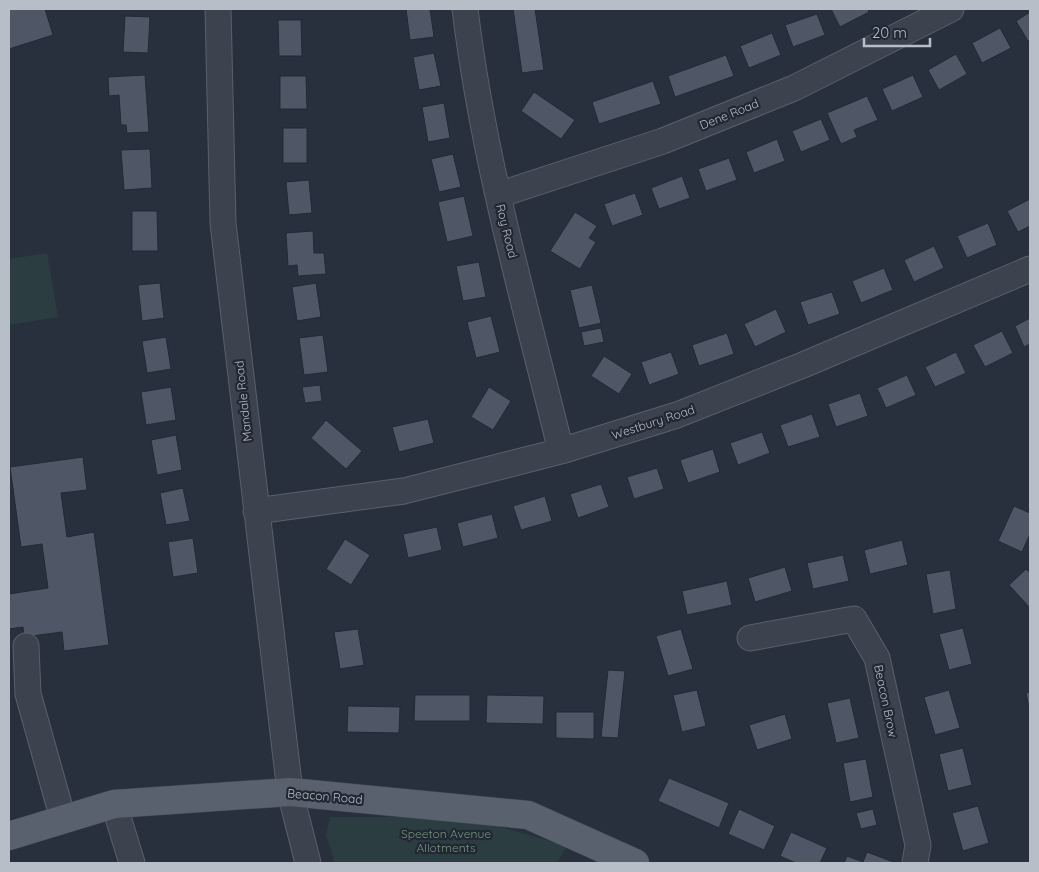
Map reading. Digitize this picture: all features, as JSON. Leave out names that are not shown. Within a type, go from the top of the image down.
[{"type":"main road","name":"Beacon Road","points":[[9,836],[114,804],[290,792],[528,815],[635,863]]},
{"type":"street","name":"Mandale Road","points":[[218,9],[223,222],[290,792],[308,863]]},
{"type":"street","name":"Roy Road","points":[[466,9],[474,79],[498,195],[561,452]]},
{"type":"street","name":"Dene Road","points":[[498,195],[663,141],[786,92],[951,9]]},
{"type":"street","name":"Westbury Road","points":[[256,512],[404,491],[561,452],[686,411],[803,365],[1030,269]]},
{"type":"street","name":"Beacon Brow","points":[[750,638],[854,619],[876,658],[918,845],[914,863]]},
{"type":"street","points":[[26,646],[28,694],[63,819]]},
{"type":"street","points":[[114,804],[132,863]]},
{"type":"green space","points":[[47,253],[58,317],[9,325],[9,259]]},
{"type":"green space","name":"Speeton Avenue Allotments","points":[[330,817],[449,817],[487,823],[567,846],[557,863],[335,863],[326,835]]},
{"type":"building","points":[[9,9],[45,9],[53,35],[9,49]]},
{"type":"building","points":[[406,9],[430,9],[434,37],[410,40]]},
{"type":"building","points":[[513,9],[535,9],[544,70],[522,73]]},
{"type":"building","points":[[831,9],[868,9],[869,12],[840,27]]},
{"type":"building","points":[[1030,12],[1030,40],[1028,41],[1016,21]]},
{"type":"building","points":[[817,14],[825,35],[793,47],[785,25]]},
{"type":"building","points":[[125,16],[150,17],[148,53],[123,52]]},
{"type":"building","points":[[278,20],[301,20],[302,56],[279,56]]},
{"type":"building","points":[[1000,28],[1011,48],[982,63],[972,43]]},
{"type":"building","points":[[772,33],[781,55],[749,68],[740,46]]},
{"type":"building","points":[[434,53],[441,86],[419,90],[413,57]]},
{"type":"building","points":[[956,54],[967,74],[939,90],[928,70]]},
{"type":"building","points":[[726,55],[734,76],[675,97],[668,76]]},
{"type":"building","points":[[145,75],[149,132],[127,133],[126,125],[121,125],[119,95],[109,96],[108,77]]},
{"type":"building","points":[[913,75],[923,97],[892,111],[882,89]]},
{"type":"building","points":[[280,76],[306,76],[307,109],[280,109]]},
{"type":"building","points":[[653,81],[661,104],[599,124],[592,102]]},
{"type":"building","points":[[534,92],[575,120],[561,139],[521,111]]},
{"type":"building","points":[[867,96],[878,120],[854,130],[857,137],[841,144],[827,113]]},
{"type":"building","points":[[444,103],[450,138],[428,142],[422,107]]},
{"type":"building","points":[[821,119],[830,140],[801,152],[792,131]]},
{"type":"building","points":[[283,128],[307,128],[307,163],[283,163]]},
{"type":"building","points":[[777,139],[785,161],[754,173],[746,152]]},
{"type":"building","points":[[150,149],[152,188],[124,190],[121,150]]},
{"type":"building","points":[[453,154],[461,187],[439,192],[431,159]]},
{"type":"building","points":[[729,158],[737,180],[706,191],[698,169]]},
{"type":"building","points":[[682,176],[690,198],[659,209],[651,188]]},
{"type":"building","points":[[309,180],[312,213],[289,215],[286,182]]},
{"type":"building","points":[[635,193],[643,215],[612,226],[604,204]]},
{"type":"building","points":[[464,196],[473,236],[447,242],[438,202]]},
{"type":"building","points":[[1030,199],[1030,226],[1018,232],[1007,211]]},
{"type":"building","points":[[132,211],[157,211],[158,251],[132,251]]},
{"type":"building","points":[[575,212],[597,226],[589,238],[596,242],[580,269],[550,251]]},
{"type":"building","points":[[988,223],[997,245],[967,258],[957,236]]},
{"type":"building","points":[[313,231],[314,253],[324,253],[326,274],[298,276],[297,265],[288,266],[286,233]]},
{"type":"building","points":[[934,246],[944,268],[914,282],[904,260]]},
{"type":"building","points":[[479,262],[486,297],[463,301],[456,266]]},
{"type":"building","points":[[884,268],[893,290],[861,303],[852,281]]},
{"type":"building","points":[[160,283],[164,318],[142,321],[138,285]]},
{"type":"building","points":[[316,283],[321,317],[297,321],[292,287]]},
{"type":"building","points":[[592,285],[601,323],[579,328],[570,290]]},
{"type":"building","points":[[832,292],[840,314],[808,325],[800,302]]},
{"type":"building","points":[[776,309],[786,332],[755,347],[744,324]]},
{"type":"building","points":[[491,316],[500,352],[476,358],[467,322]]},
{"type":"building","points":[[1030,318],[1030,344],[1024,347],[1015,326]]},
{"type":"building","points":[[601,328],[604,342],[584,346],[581,332]]},
{"type":"building","points":[[1002,331],[1013,353],[985,367],[973,345]]},
{"type":"building","points":[[727,333],[734,354],[699,366],[692,345]]},
{"type":"building","points":[[323,335],[328,372],[304,375],[299,338]]},
{"type":"building","points":[[166,337],[171,369],[147,373],[142,341]]},
{"type":"building","points":[[671,352],[679,374],[649,385],[641,362]]},
{"type":"building","points":[[956,352],[966,373],[935,387],[925,367]]},
{"type":"building","points":[[604,356],[632,374],[619,394],[591,376]]},
{"type":"building","points":[[907,375],[916,395],[886,408],[877,388]]},
{"type":"building","points":[[320,385],[322,401],[305,403],[302,387]]},
{"type":"building","points":[[171,387],[176,420],[146,425],[141,392]]},
{"type":"building","points":[[489,387],[511,401],[493,430],[471,417]]},
{"type":"building","points":[[860,393],[868,416],[836,427],[828,404]]},
{"type":"building","points":[[812,414],[820,437],[788,447],[780,425]]},
{"type":"building","points":[[428,419],[434,443],[399,452],[392,427]]},
{"type":"building","points":[[326,420],[362,451],[346,469],[311,438]]},
{"type":"building","points":[[762,432],[770,453],[738,465],[730,443]]},
{"type":"building","points":[[176,435],[182,470],[157,475],[151,440]]},
{"type":"building","points":[[713,449],[720,472],[688,483],[680,460]]},
{"type":"building","points":[[83,457],[87,490],[61,493],[67,537],[94,532],[109,645],[64,651],[62,632],[24,637],[23,627],[9,629],[9,594],[48,588],[42,544],[21,547],[10,467]]},
{"type":"building","points":[[657,468],[664,489],[634,499],[627,477]]},
{"type":"building","points":[[601,484],[609,507],[578,518],[570,494]]},
{"type":"building","points":[[183,488],[190,521],[166,525],[160,493]]},
{"type":"building","points":[[545,496],[552,521],[521,530],[513,506]]},
{"type":"building","points":[[1014,506],[1030,513],[1030,534],[1022,552],[998,541]]},
{"type":"building","points":[[492,514],[498,538],[463,547],[457,523]]},
{"type":"building","points":[[437,527],[442,550],[408,558],[403,534]]},
{"type":"building","points":[[193,538],[198,573],[173,577],[168,542]]},
{"type":"building","points":[[345,539],[370,555],[351,585],[326,569]]},
{"type":"building","points":[[902,540],[908,565],[870,574],[864,550]]},
{"type":"building","points":[[843,555],[849,581],[813,589],[807,563]]},
{"type":"building","points":[[785,567],[792,591],[755,602],[748,578]]},
{"type":"building","points":[[1026,569],[1030,573],[1030,608],[1009,585]]},
{"type":"building","points":[[950,570],[956,609],[933,614],[926,574]]},
{"type":"building","points":[[727,581],[732,605],[687,615],[682,591]]},
{"type":"building","points":[[963,628],[972,664],[949,670],[939,634]]},
{"type":"building","points":[[358,629],[364,665],[340,669],[334,632]]},
{"type":"building","points":[[681,629],[693,669],[668,676],[656,636]]},
{"type":"building","points":[[608,670],[625,671],[618,738],[601,737]]},
{"type":"building","points":[[697,690],[706,726],[682,732],[673,695]]},
{"type":"building","points":[[949,690],[960,728],[935,735],[924,697]]},
{"type":"building","points":[[1030,692],[1030,713],[1026,693]]},
{"type":"building","points":[[415,695],[470,695],[470,721],[414,721]]},
{"type":"building","points":[[487,695],[544,696],[543,724],[486,723]]},
{"type":"building","points":[[850,698],[859,738],[836,743],[827,703]]},
{"type":"building","points":[[348,706],[400,707],[399,733],[347,732]]},
{"type":"building","points":[[556,712],[594,712],[594,739],[556,738]]},
{"type":"building","points":[[785,714],[792,739],[757,750],[749,725]]},
{"type":"building","points":[[963,748],[972,785],[948,791],[939,754]]},
{"type":"building","points":[[866,759],[873,797],[850,802],[843,763]]},
{"type":"building","points":[[669,778],[729,803],[719,828],[658,801]]},
{"type":"building","points":[[978,806],[989,843],[963,851],[952,813]]},
{"type":"building","points":[[739,809],[775,826],[764,850],[728,834]]},
{"type":"building","points":[[873,809],[877,825],[861,829],[856,813]]},
{"type":"building","points":[[791,832],[827,848],[820,863],[796,863],[780,856]]},
{"type":"building","points":[[867,852],[896,863],[844,863],[847,856],[863,862]]}]
